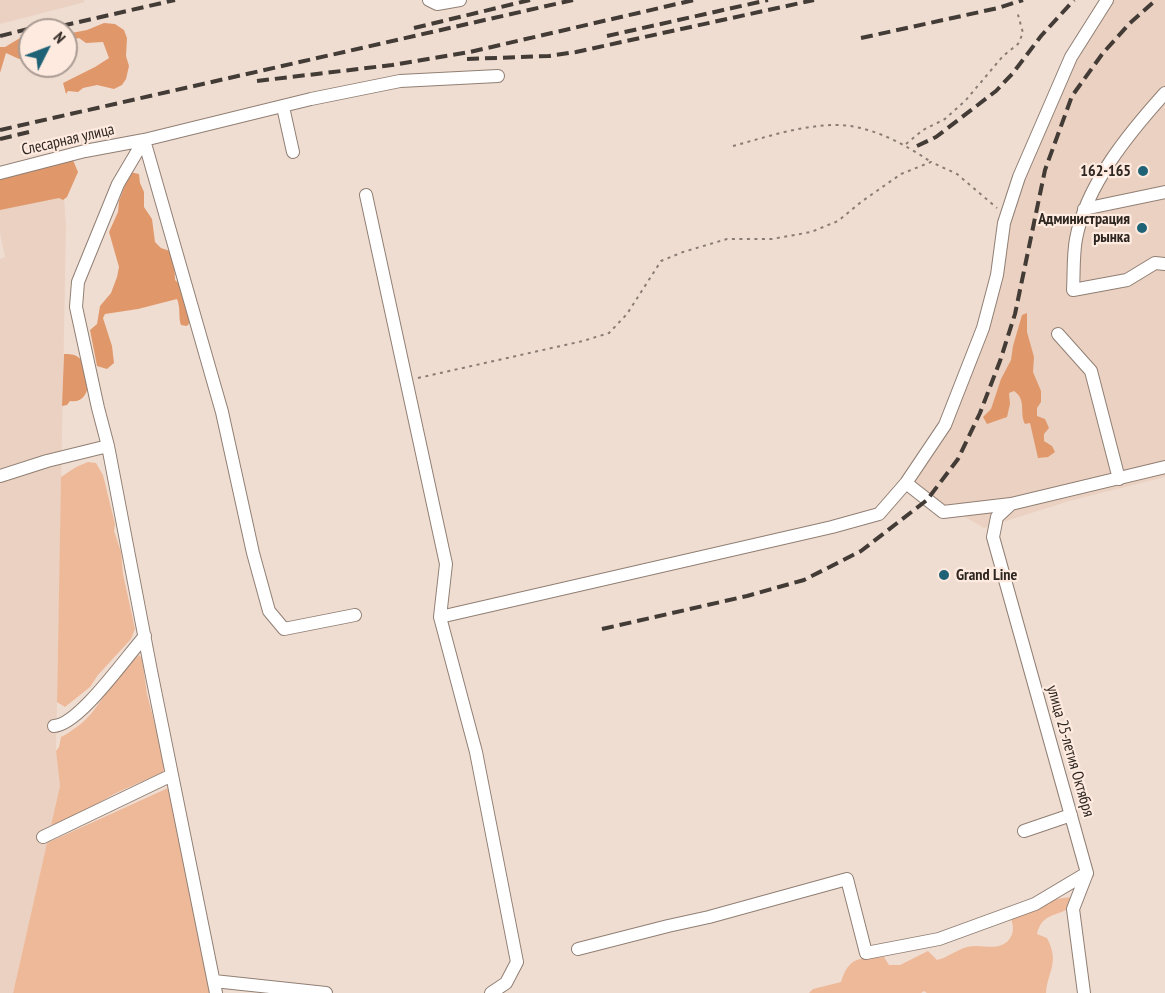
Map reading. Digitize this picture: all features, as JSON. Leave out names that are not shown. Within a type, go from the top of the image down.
[{"type":"street","points":[[429,0],[437,4],[460,0]]},
{"type":"street","points":[[440,617],[832,527],[879,514],[906,483],[945,425],[983,328],[997,275],[1006,216],[1019,177],[1071,57],[1107,0]]},
{"type":"street","name":"Слесарная улица","points":[[0,173],[311,99],[400,81],[498,76]]},
{"type":"street","points":[[1165,93],[1136,126],[1110,163],[1084,209],[1076,239],[1072,290],[1127,280],[1155,263],[1165,264]]},
{"type":"street","points":[[283,107],[293,152]]},
{"type":"street","points":[[144,140],[118,184],[78,282],[76,307],[108,446],[215,987],[326,993]]},
{"type":"street","points":[[144,140],[222,412],[253,553],[269,612],[284,629],[356,615]]},
{"type":"street","points":[[1084,209],[1165,192]]},
{"type":"street","points":[[366,195],[446,564],[440,617],[476,752],[517,962],[506,983],[491,993]]},
{"type":"street","points":[[1058,334],[1091,371],[1119,479]]},
{"type":"street","points":[[0,476],[47,461],[108,446]]},
{"type":"street","points":[[906,483],[943,512],[1011,504],[1165,467]]},
{"type":"street","name":"улица 25-летия Октября","points":[[1011,504],[997,517],[993,537],[1087,873]]},
{"type":"street","points":[[54,726],[62,726],[81,712],[145,636]]},
{"type":"street","points":[[43,837],[172,775]]},
{"type":"street","points":[[1024,831],[1071,816]]},
{"type":"street","points":[[578,949],[709,917],[847,879],[866,952],[939,939],[1035,904],[1087,873]]},
{"type":"street","points":[[1084,993],[1073,909],[1087,873]]},
{"type":"path","points":[[905,145],[923,130],[945,118],[966,100],[1003,56],[1018,44],[1023,33],[1017,11]]},
{"type":"path","points":[[734,146],[792,131],[834,125],[864,130],[905,145],[931,162],[957,174],[1006,216]]},
{"type":"path","points":[[406,381],[583,341],[609,333],[627,314],[661,261],[683,252],[726,240],[772,239],[811,232],[838,221],[901,174],[931,162]]},
{"type":"shaded area","points":[[0,0],[84,0],[85,2],[18,18],[0,24]]},
{"type":"shaded area","points":[[1113,0],[1165,0],[1165,477],[1069,501],[984,528],[910,485],[977,357],[1003,280],[1006,226],[1065,80]]},
{"type":"shaded area","points":[[104,23],[115,24],[124,30],[127,38],[126,56],[129,66],[126,79],[122,85],[114,89],[97,85],[83,88],[78,92],[68,91],[66,94],[63,83],[78,78],[78,76],[109,58],[103,42],[86,43],[78,38],[78,32]]},
{"type":"shaded area","points":[[18,39],[18,59],[6,53],[0,73],[0,47],[5,47]]},
{"type":"shaded area","points":[[73,160],[78,172],[67,197],[63,200],[59,198],[0,210],[0,177]]},
{"type":"shaded area","points":[[62,170],[66,225],[56,751],[60,786],[13,993],[0,993],[0,259],[5,257],[0,233],[0,184]]},
{"type":"shaded area","points":[[130,172],[139,174],[144,192],[144,207],[152,219],[155,242],[161,248],[170,251],[174,259],[175,280],[183,287],[191,321],[187,326],[181,325],[177,299],[138,309],[105,314],[103,318],[112,346],[114,363],[107,369],[97,366],[90,330],[97,324],[100,306],[111,293],[117,277],[119,267],[109,232],[118,212],[119,201]]},
{"type":"shaded area","points":[[1027,313],[1027,332],[1034,357],[1033,372],[1041,391],[1037,416],[1045,419],[1049,428],[1044,434],[1044,441],[1052,446],[1055,452],[1048,457],[1038,458],[1030,423],[1025,424],[1023,420],[1022,402],[1014,391],[1009,393],[1010,404],[1007,417],[987,424],[983,417],[991,409],[1001,379],[1011,360],[1022,315]]},
{"type":"shaded area","points":[[64,354],[75,355],[83,362],[88,384],[83,397],[62,406]]},
{"type":"shaded area","points":[[88,462],[96,463],[103,475],[115,524],[114,531],[121,552],[123,574],[135,629],[131,639],[90,687],[65,707],[57,702],[61,477]]},
{"type":"shaded area","points":[[139,655],[142,658],[147,694],[165,764],[163,772],[116,793],[66,821],[51,825],[60,786],[56,751],[61,737],[90,715],[115,678]]},
{"type":"shaded area","points":[[168,788],[211,993],[13,993],[47,843]]},
{"type":"shaded area","points":[[1073,897],[1071,907],[1042,922],[1037,934],[1047,938],[1053,954],[1046,993],[927,993],[924,991],[921,993],[809,993],[813,989],[841,982],[848,967],[862,958],[884,957],[889,965],[900,965],[928,951],[937,960],[967,947],[999,946],[1010,938],[1013,930],[1011,919],[1018,914],[1041,903]]},
{"type":"railway","points":[[78,22],[175,0]]},
{"type":"railway","points":[[414,28],[530,0]]},
{"type":"railway","points":[[0,130],[573,0]]},
{"type":"railway","points":[[257,81],[392,65],[470,52],[694,0]]},
{"type":"railway","points":[[607,36],[768,0]]},
{"type":"railway","points":[[467,59],[549,56],[576,52],[814,0]]},
{"type":"railway","points":[[861,38],[998,8],[1023,0]]},
{"type":"railway","points":[[917,146],[936,137],[996,91],[1074,0]]},
{"type":"railway","points":[[602,629],[747,596],[804,580],[861,551],[927,500],[958,459],[980,413],[1000,361],[1015,314],[1045,170],[1072,96],[1103,53],[1130,23],[1156,0]]},
{"type":"railway","points":[[0,36],[18,32]]},
{"type":"railway","points":[[0,139],[29,132]]},
{"type":"place","name":"162-165","points":[[1143,171]]},
{"type":"place","name":"Администрация рынка","points":[[1142,228]]},
{"type":"place","name":"Grand Line","points":[[944,575]]}]
